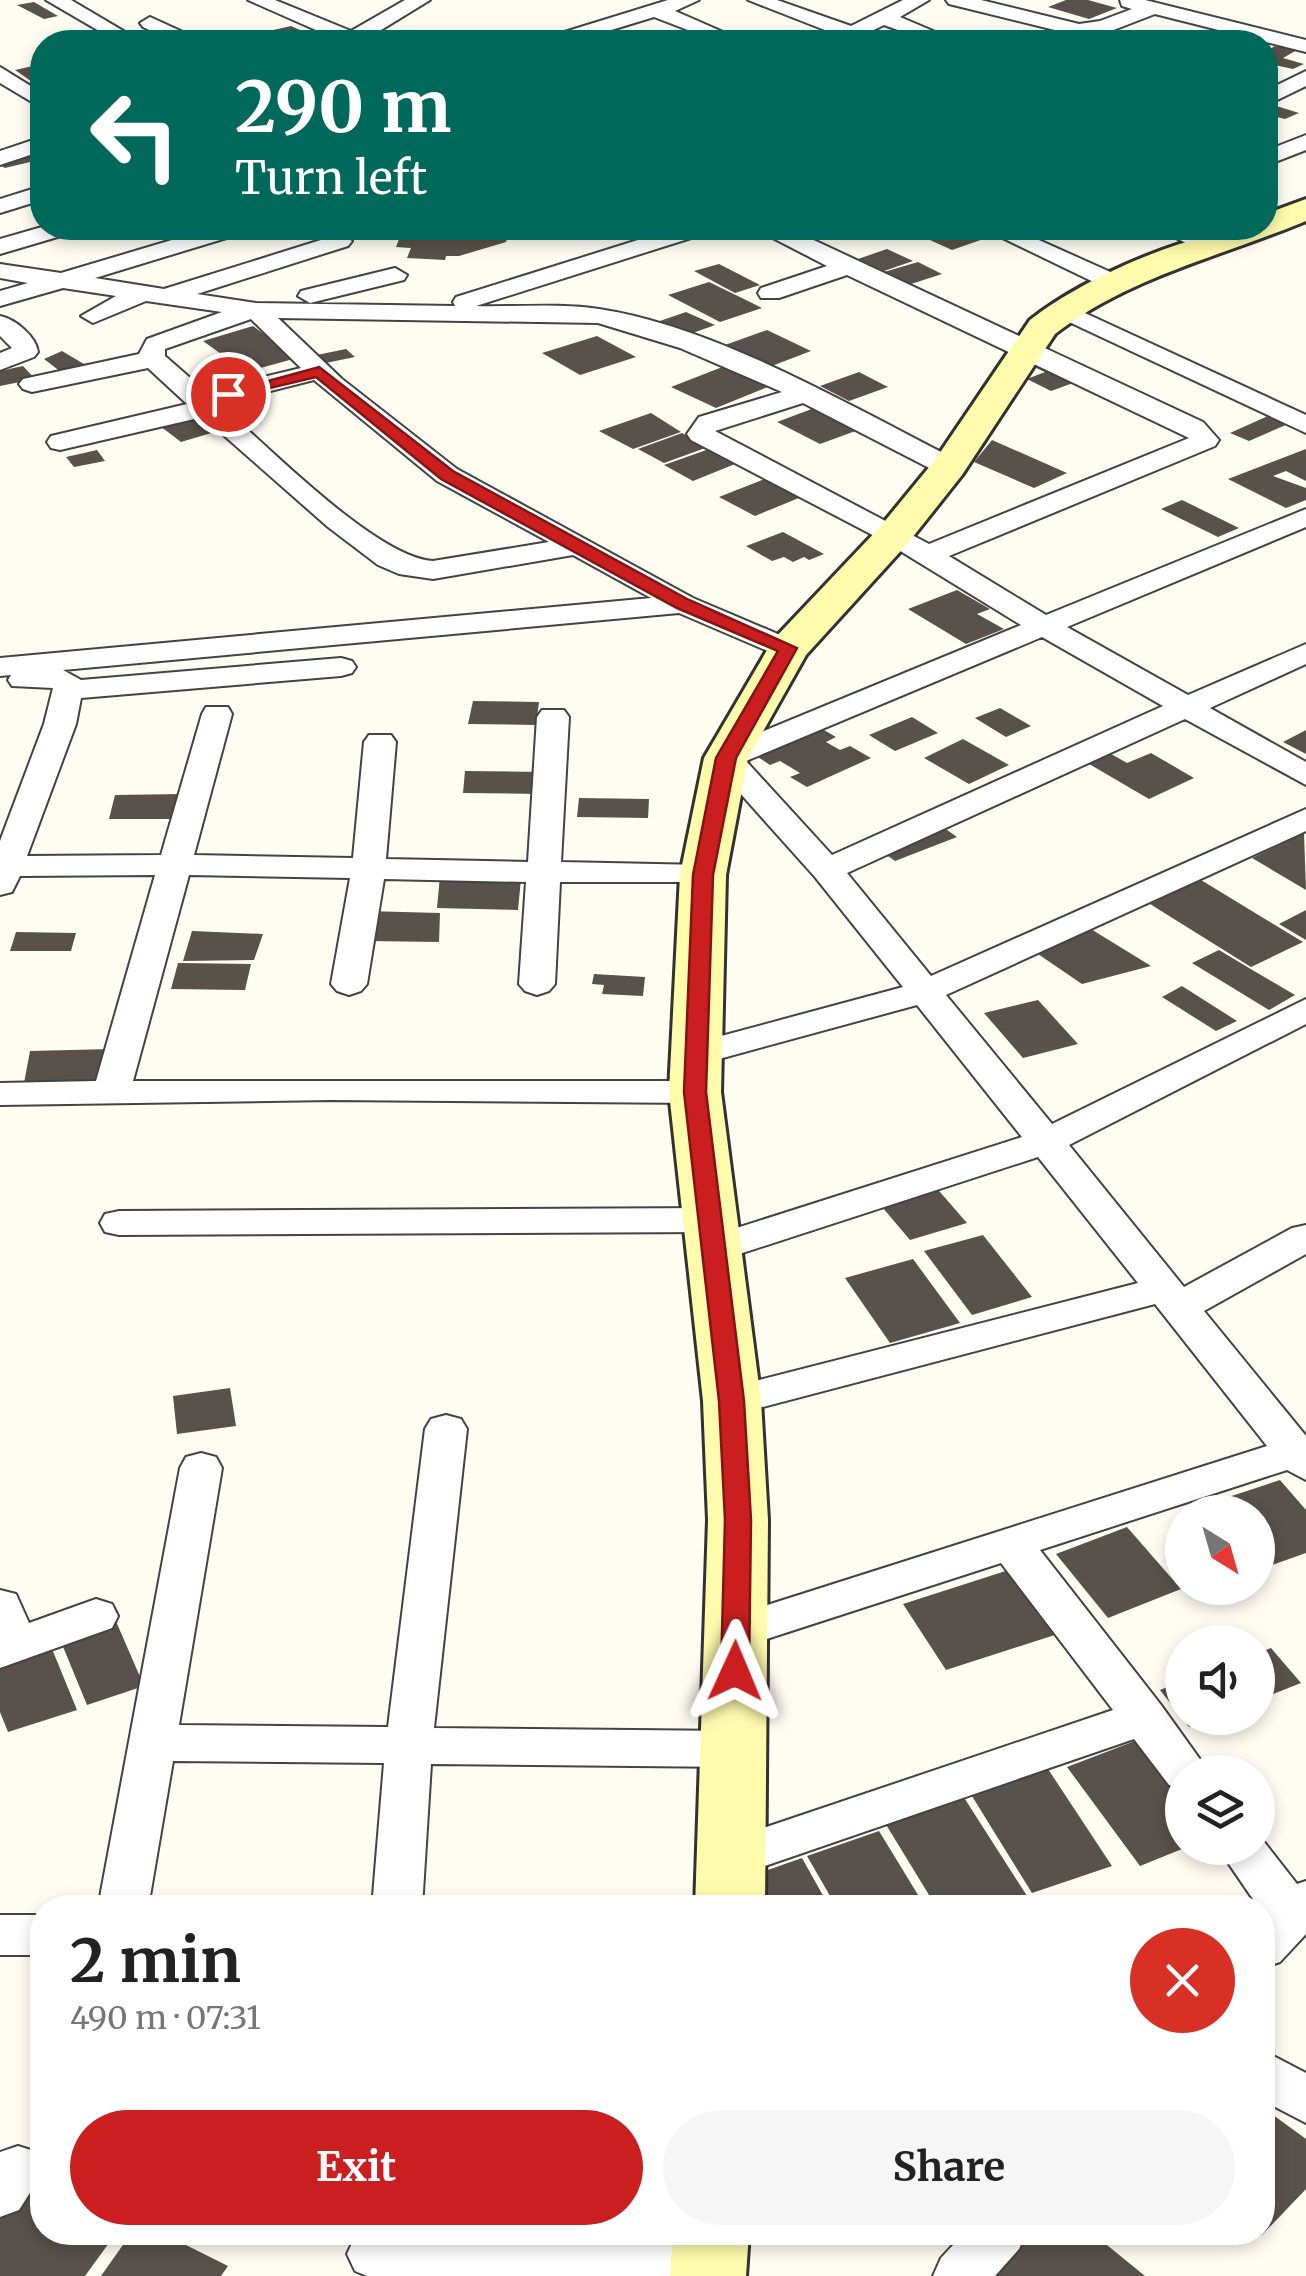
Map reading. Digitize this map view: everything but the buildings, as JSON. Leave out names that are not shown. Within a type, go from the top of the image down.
[{"type":"street","points":[[56,0],[110,30]]},
{"type":"street","points":[[148,30],[156,0]]},
{"type":"street","points":[[258,0],[330,30]]},
{"type":"street","points":[[591,30],[689,0]]},
{"type":"street","points":[[758,0],[844,30]]},
{"type":"street","points":[[864,30],[919,0]]},
{"type":"street","points":[[956,0],[1062,30]]},
{"type":"street","points":[[1122,0],[1242,30]]},
{"type":"street","points":[[372,30],[414,1]]},
{"type":"street","points":[[1098,30],[1153,8]]},
{"type":"street","points":[[657,10],[706,30]]},
{"type":"street","points":[[885,20],[914,30]]},
{"type":"street","points":[[1278,39],[1306,46]]},
{"type":"street","points":[[0,73],[30,94]]},
{"type":"street","points":[[1278,93],[1306,77]]},
{"type":"street","points":[[0,138],[22,151]]},
{"type":"street","points":[[1278,154],[1306,142]]},
{"type":"street","points":[[0,206],[30,197]]},
{"type":"street","points":[[1278,221],[1306,210]]},
{"type":"street","points":[[0,246],[30,237]]},
{"type":"street","points":[[0,299],[195,240]]},
{"type":"street","points":[[434,312],[661,240]]},
{"type":"street","points":[[731,1895],[738,1520],[732,1401],[696,1073],[703,875],[726,758],[788,648],[911,545],[1206,440],[1194,428],[794,240]]},
{"type":"street","points":[[1020,240],[1117,284]]},
{"type":"street","points":[[1197,240],[1212,246]]},
{"type":"street","points":[[911,545],[949,468],[1042,326],[1062,309],[1228,240]]},
{"type":"street","points":[[93,316],[155,294],[340,241]]},
{"type":"street","points":[[770,292],[848,268]]},
{"type":"street","points":[[0,271],[256,310],[563,314],[641,325],[727,358],[949,468]]},
{"type":"street","points":[[153,359],[156,344],[256,310],[395,275]]},
{"type":"street","points":[[1062,309],[1306,425]]},
{"type":"street","points":[[256,310],[319,372],[447,475],[683,604],[788,648]]},
{"type":"street","points":[[0,323],[24,344],[25,352],[0,362]]},
{"type":"street","points":[[32,384],[153,359]]},
{"type":"street","points":[[153,359],[338,521],[388,559],[409,568],[433,570],[579,546]]},
{"type":"street","points":[[60,442],[319,372]]},
{"type":"street","points":[[804,394],[708,423],[700,434],[911,545],[1042,626],[1306,775]]},
{"type":"street","points":[[726,758],[1306,517]]},
{"type":"street","points":[[0,667],[683,604]]},
{"type":"street","points":[[827,870],[1306,653]]},
{"type":"street","points":[[68,690],[341,667]]},
{"type":"street","points":[[0,679],[64,678],[68,690],[60,724],[3,876],[175,865],[703,875]]},
{"type":"street","points":[[111,1094],[217,714]]},
{"type":"street","points":[[538,984],[553,717]]},
{"type":"street","points":[[350,984],[369,868],[380,742]]},
{"type":"street","points":[[726,758],[827,870],[1301,1458],[1011,1544],[736,1632]]},
{"type":"street","points":[[0,1094],[331,1089],[696,1073],[924,992],[1306,819]]},
{"type":"street","points":[[118,1223],[712,1234],[1046,1142],[1306,1010]]},
{"type":"street","points":[[732,1401],[1172,1298],[1306,1237]]},
{"type":"street","points":[[398,1895],[409,1745],[446,1430]]},
{"type":"street","points":[[125,1895],[200,1468]]},
{"type":"street","points":[[1011,1544],[1173,1755]]},
{"type":"street","points":[[5,1634],[96,1616]]},
{"type":"street","points":[[732,1858],[1145,1718]]},
{"type":"street","points":[[152,1742],[734,1748]]},
{"type":"street","points":[[1252,1865],[1271,1895]]},
{"type":"street","points":[[0,1935],[30,1936]]},
{"type":"street","points":[[1275,2081],[1306,2101]]},
{"type":"street","points":[[960,2276],[988,2245]]},
{"type":"street","points":[[373,2254],[710,2255]]},
{"type":"route","points":[[228,394],[319,372],[447,475],[683,604],[788,648],[726,758],[703,875],[695,1092],[732,1401],[738,1520],[735,1671]]}]
